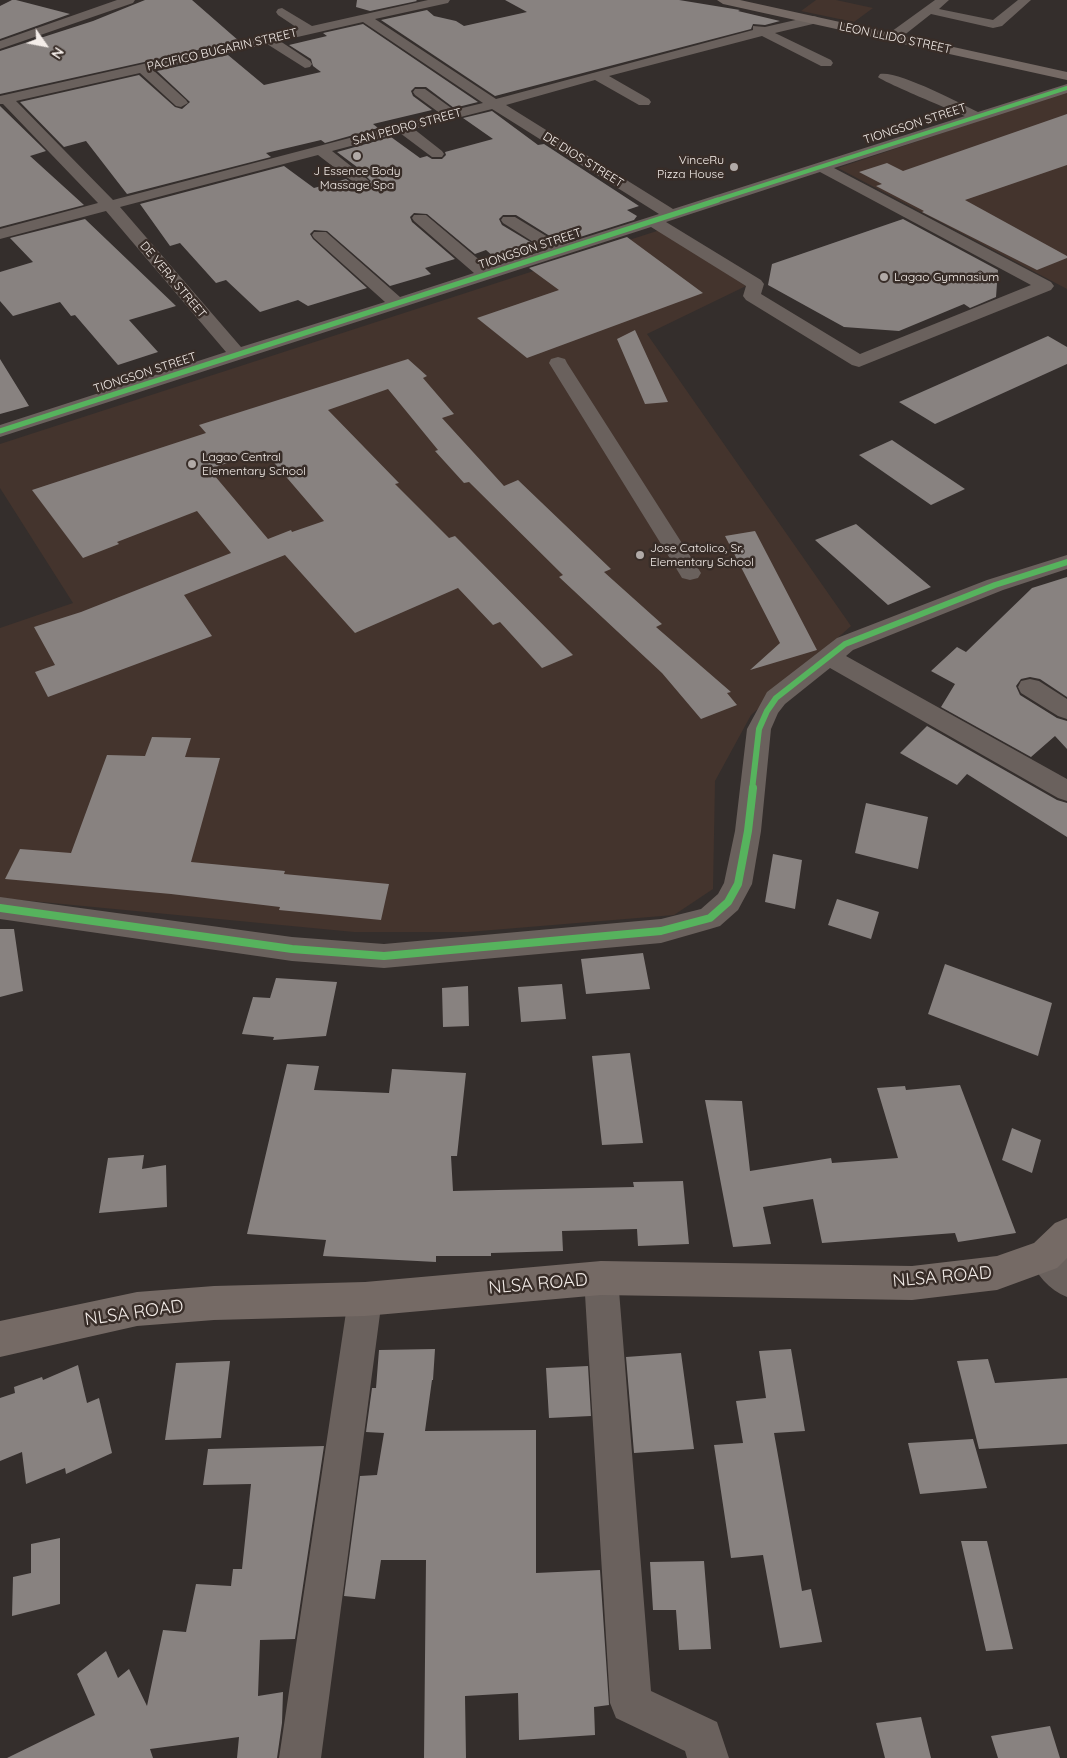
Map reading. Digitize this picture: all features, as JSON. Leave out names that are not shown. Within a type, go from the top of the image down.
[{"type":"main road","name":"LEON LLIDO STREET","points":[[724,0],[1067,76]]},
{"type":"main road","name":"NLSA ROAD","points":[[0,1339],[136,1309],[214,1303],[364,1299],[601,1278],[912,1283],[997,1273],[1060,1257]]},
{"type":"street","points":[[0,45],[129,0]]},
{"type":"street","name":"PACIFICO BUGARIN STREET","points":[[3,99],[444,0]]},
{"type":"street","points":[[893,37],[943,0]]},
{"type":"street","points":[[928,10],[993,24],[998,23],[1025,0]]},
{"type":"street","points":[[282,12],[310,30]]},
{"type":"street","name":"DE DIOS STREET","points":[[364,18],[494,104],[671,215]]},
{"type":"street","name":"SAN PEDRO STREET","points":[[0,234],[813,20]]},
{"type":"street","points":[[743,22],[826,63]]},
{"type":"street","points":[[268,39],[305,64]]},
{"type":"street","points":[[143,68],[181,103]]},
{"type":"street","points":[[598,76],[644,102]]},
{"type":"street","points":[[885,77],[899,81],[976,116]]},
{"type":"street","name":"TIONGSON STREET","points":[[0,431],[1067,88]]},
{"type":"street","points":[[420,92],[452,116]]},
{"type":"street","name":"DE VERA STREET","points":[[3,99],[109,205],[238,355]]},
{"type":"street","points":[[403,128],[437,154]]},
{"type":"street","points":[[321,150],[361,181]]},
{"type":"street","points":[[653,221],[755,284],[752,296],[859,361],[1045,286],[820,167]]},
{"type":"street","points":[[420,218],[486,275]]},
{"type":"street","points":[[509,220],[559,251]]},
{"type":"street","points":[[320,234],[398,304]]},
{"type":"street","points":[[558,363],[690,573]]},
{"type":"street","points":[[0,908],[292,949],[357,955],[414,953],[660,931],[710,918],[728,902],[738,884],[748,831],[759,729],[766,711],[776,698],[845,644],[977,592],[1067,562]]},
{"type":"street","points":[[828,656],[1067,791]]},
{"type":"street","points":[[1030,687],[1067,710]]},
{"type":"street","points":[[601,1278],[631,1703],[702,1738],[708,1758]]},
{"type":"street","points":[[300,1758],[364,1299]]},
{"type":"shaded area","points":[[816,0],[836,0],[873,8],[854,22],[801,11]]},
{"type":"shaded area","points":[[1067,91],[1067,289],[838,168]]},
{"type":"shaded area","points":[[660,230],[746,286],[647,334],[851,626],[751,715],[715,781],[713,889],[674,915],[468,932],[354,932],[0,898],[0,628],[73,603],[0,488],[0,444]]},
{"type":"building","points":[[12,0],[70,14],[0,39],[0,6]]},
{"type":"building","points":[[145,0],[192,0],[239,41],[0,94],[0,51],[93,21]]},
{"type":"building","points":[[357,0],[417,1],[370,11],[356,7]]},
{"type":"building","points":[[505,0],[679,0],[740,10],[738,11],[780,21],[765,25],[753,24],[751,29],[495,96],[381,20],[427,10],[434,16],[456,21],[464,26],[527,12]]},
{"type":"building","points":[[363,24],[478,102],[454,108],[426,87],[415,87],[411,91],[413,96],[432,110],[373,124],[378,128],[325,143],[321,140],[266,153],[271,157],[127,194],[86,141],[64,147],[20,102],[139,75],[175,107],[182,109],[190,102],[157,71],[228,55],[264,85],[321,72],[313,66],[311,59],[289,45],[327,36],[323,33]]},
{"type":"building","points":[[0,106],[46,151],[30,156],[84,205],[0,227]]},
{"type":"building","points":[[492,111],[538,145],[544,144],[639,206],[627,210],[637,216],[634,220],[561,243],[516,215],[503,215],[499,219],[502,225],[542,249],[515,258],[508,252],[494,257],[486,250],[475,254],[427,214],[414,213],[410,217],[412,222],[455,259],[425,268],[431,274],[390,286],[327,231],[314,230],[310,234],[313,239],[367,288],[308,306],[298,300],[260,312],[226,280],[216,283],[180,243],[170,246],[140,204],[284,166],[314,188],[346,179],[355,185],[366,186],[371,181],[365,173],[337,152],[391,137],[420,158],[427,156],[432,159],[442,159],[446,155],[445,152],[493,139],[463,118]]},
{"type":"building","points":[[1067,114],[1067,165],[965,200],[1067,256],[1067,258],[1037,270],[922,212],[924,211],[876,186],[882,184],[859,172],[887,163],[903,171]]},
{"type":"building","points":[[85,219],[176,306],[129,320],[158,352],[118,365],[75,315],[71,316],[60,302],[13,316],[0,301],[0,272],[33,262],[10,238]]},
{"type":"building","name":"Lagao Gymnasium","points":[[903,219],[998,270],[996,297],[970,308],[964,304],[899,331],[844,327],[768,285],[772,264]]},
{"type":"building","points":[[627,237],[703,293],[527,358],[477,318],[559,290],[529,268]]},
{"type":"building","points":[[635,330],[668,402],[645,404],[617,339]]},
{"type":"building","points":[[1048,336],[1067,347],[1067,364],[935,424],[899,402]]},
{"type":"building","points":[[0,359],[29,406],[0,414]]},
{"type":"building","points":[[408,359],[427,376],[423,378],[454,414],[442,418],[504,486],[518,480],[611,569],[604,572],[662,624],[656,627],[731,692],[727,693],[737,705],[701,719],[662,673],[559,577],[563,575],[469,482],[464,483],[435,451],[438,450],[388,389],[328,410],[399,483],[395,484],[449,538],[455,536],[573,655],[542,668],[500,622],[493,625],[458,588],[355,633],[285,555],[184,595],[212,636],[48,697],[35,672],[55,665],[34,627],[81,612],[231,553],[197,511],[117,542],[119,544],[83,558],[32,490],[206,433],[199,425]],"holes":[[[264,451],[324,521],[292,532],[291,530],[268,539],[209,469]]]},
{"type":"building","points":[[892,440],[965,489],[931,505],[859,455]]},
{"type":"building","points":[[856,524],[931,587],[888,605],[815,540]]},
{"type":"building","points":[[755,531],[817,650],[750,670],[780,643],[725,536]]},
{"type":"building","points":[[1067,577],[1067,697],[1040,679],[1030,677],[1021,679],[1016,686],[1020,695],[1057,718],[1067,721],[1067,749],[1055,736],[1031,757],[941,707],[955,684],[931,671],[957,647],[966,652],[1032,588]]},
{"type":"building","points":[[927,726],[1057,800],[1067,803],[1067,837],[967,774],[957,785],[900,753]]},
{"type":"building","points":[[152,737],[191,738],[185,757],[220,758],[191,862],[285,871],[284,874],[389,884],[381,920],[279,910],[280,907],[171,894],[5,879],[20,849],[71,853],[107,755],[145,756]]},
{"type":"building","points":[[866,803],[928,817],[918,869],[855,853]]},
{"type":"building","points":[[773,854],[802,860],[795,909],[765,902]]},
{"type":"building","points":[[837,899],[879,912],[871,939],[828,925]]},
{"type":"building","points":[[0,929],[14,929],[23,991],[0,997]]},
{"type":"building","points":[[643,953],[650,989],[586,994],[581,959]]},
{"type":"building","points":[[945,964],[1052,1003],[1038,1056],[928,1014]]},
{"type":"building","points":[[276,978],[337,982],[326,1036],[273,1040],[274,1037],[242,1034],[253,997],[270,998]]},
{"type":"building","points":[[562,984],[566,1019],[521,1022],[518,987]]},
{"type":"building","points":[[468,986],[469,1026],[443,1027],[442,988]]},
{"type":"building","points":[[630,1053],[643,1143],[602,1145],[592,1056]]},
{"type":"building","points":[[287,1064],[319,1066],[314,1090],[389,1093],[392,1069],[466,1073],[457,1156],[451,1156],[453,1191],[634,1187],[633,1182],[683,1181],[689,1244],[638,1246],[637,1229],[562,1231],[563,1251],[491,1253],[491,1256],[436,1256],[436,1262],[323,1256],[326,1240],[247,1234]]},
{"type":"building","points":[[960,1085],[1016,1233],[958,1242],[955,1233],[822,1243],[813,1199],[763,1207],[771,1244],[733,1247],[705,1100],[742,1101],[750,1171],[831,1158],[832,1163],[898,1158],[877,1088],[905,1086],[906,1090]]},
{"type":"building","points":[[1012,1128],[1041,1140],[1032,1173],[1002,1160]]},
{"type":"building","points":[[144,1155],[142,1169],[166,1165],[167,1207],[99,1213],[108,1158]]},
{"type":"building","points":[[435,1349],[433,1380],[425,1431],[536,1430],[536,1573],[600,1570],[609,1705],[594,1707],[595,1735],[519,1740],[518,1693],[465,1696],[466,1758],[424,1758],[426,1560],[381,1560],[375,1599],[344,1596],[360,1476],[377,1475],[384,1433],[366,1432],[372,1388],[376,1388],[379,1350]]},
{"type":"building","points":[[791,1349],[805,1431],[774,1433],[802,1591],[811,1589],[822,1642],[780,1648],[763,1555],[731,1558],[714,1445],[743,1443],[736,1401],[766,1398],[759,1351]]},
{"type":"building","points":[[681,1353],[694,1449],[634,1453],[626,1357]]},
{"type":"building","points":[[988,1359],[995,1383],[1067,1378],[1067,1444],[979,1449],[957,1361]]},
{"type":"building","points":[[230,1361],[221,1438],[165,1440],[176,1363]]},
{"type":"building","points":[[78,1365],[87,1403],[99,1398],[112,1453],[66,1474],[65,1468],[26,1484],[22,1452],[0,1461],[0,1398],[15,1393],[14,1387],[42,1377],[43,1380]]},
{"type":"building","points":[[588,1366],[591,1416],[549,1418],[546,1368]]},
{"type":"building","points":[[973,1439],[987,1488],[920,1494],[908,1443]]},
{"type":"building","points":[[324,1446],[295,1639],[260,1640],[258,1696],[283,1692],[282,1723],[277,1758],[237,1758],[239,1737],[150,1749],[153,1758],[7,1758],[95,1715],[77,1674],[106,1651],[118,1678],[129,1669],[147,1706],[163,1630],[186,1632],[196,1584],[231,1586],[233,1569],[242,1569],[251,1484],[203,1485],[208,1449]]},
{"type":"building","points":[[60,1538],[60,1604],[12,1616],[13,1577],[31,1573],[31,1544]]},
{"type":"building","points":[[961,1541],[987,1541],[1013,1649],[986,1651]]},
{"type":"building","points":[[704,1561],[711,1649],[679,1650],[676,1610],[653,1610],[650,1562]]},
{"type":"building","points":[[921,1717],[931,1758],[885,1758],[876,1723]]},
{"type":"building","points":[[1050,1726],[1060,1758],[998,1758],[991,1736]]},
{"type":"cycle path","points":[[0,431],[1067,88]]},
{"type":"cycle path","points":[[0,908],[292,949],[384,956],[661,931],[710,918],[728,902],[738,884],[748,831],[759,729],[767,711],[776,698],[845,644],[995,585],[1067,562]]},
{"type":"place","name":"J Essence Body Massage Spa","points":[[357,156]]},
{"type":"place","name":"VinceRu Pizza House","points":[[734,167]]},
{"type":"place","name":"Lagao Gymnasium","points":[[884,277]]},
{"type":"place","name":"Lagao Central Elementary School","points":[[192,464]]},
{"type":"place","name":"Jose Catolico, Sr. Elementary School","points":[[640,555]]}]
